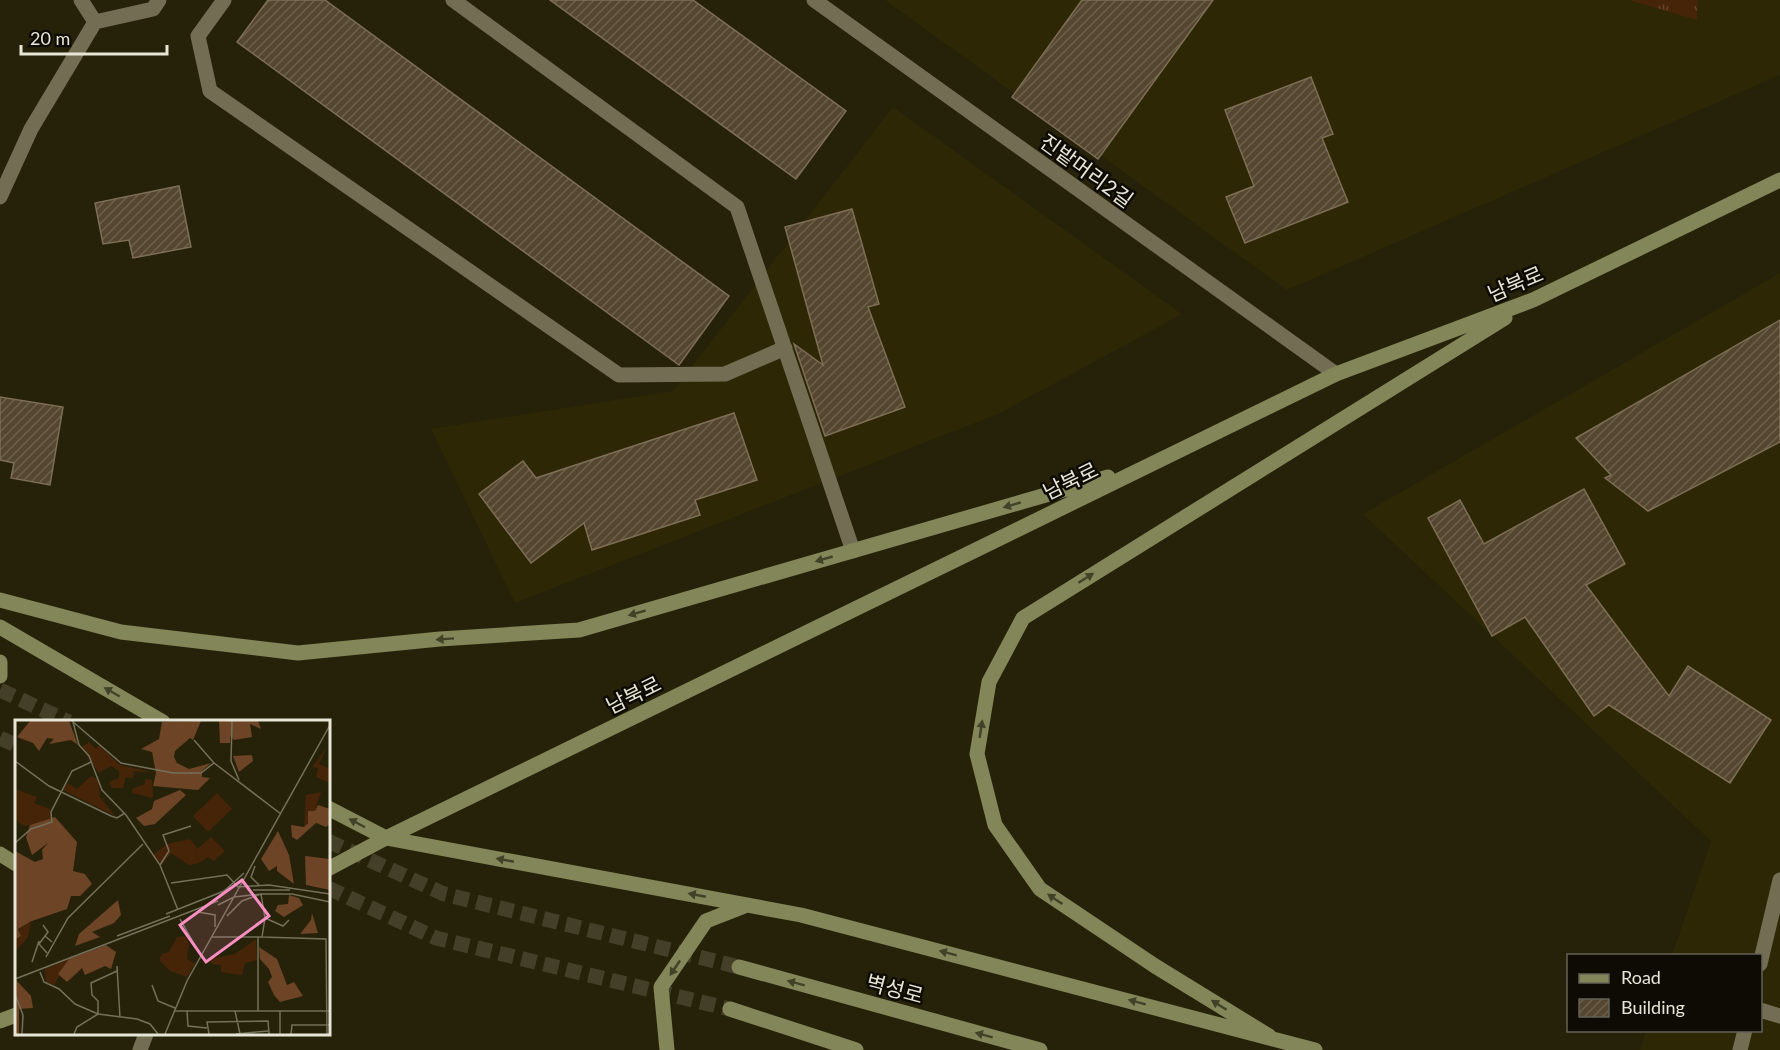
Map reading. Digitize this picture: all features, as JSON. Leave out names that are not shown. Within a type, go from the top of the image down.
[{"type":"main road","name":"남북로","points":[[330,868],[386,838],[1336,374],[1533,300],[1780,180]]},
{"type":"main road","points":[[1269,1036],[1155,966],[1040,889],[995,825],[977,754],[989,681],[1023,618],[1533,300]]},
{"type":"main road","points":[[0,600],[121,632],[298,653],[440,639],[579,630],[1148,465]]},
{"type":"main road","points":[[0,627],[160,720]]},
{"type":"main road","points":[[0,662],[0,676]]},
{"type":"main road","points":[[330,809],[386,838],[801,915],[1269,1036],[1315,1050]]},
{"type":"main road","points":[[0,854],[15,863]]},
{"type":"main road","points":[[667,1050],[661,987],[706,921],[747,905]]},
{"type":"main road","name":"벽성로","points":[[738,968],[1040,1050]]},
{"type":"main road","points":[[730,1009],[856,1050]]},
{"type":"main road","points":[[0,1021],[15,1014]]},
{"type":"street","points":[[81,0],[95,22]]},
{"type":"street","points":[[0,197],[31,129],[95,22],[153,9],[159,0]]},
{"type":"street","points":[[224,0],[198,36],[210,91],[619,375],[725,374],[785,348]]},
{"type":"street","points":[[453,0],[737,207],[853,551]]},
{"type":"street","name":"진밭머리2길","points":[[814,0],[1336,374]]},
{"type":"street","points":[[1762,960],[1780,880]]},
{"type":"street","points":[[1762,1010],[1780,1016]]},
{"type":"street","points":[[1740,1050],[1744,1032]]},
{"type":"street","points":[[141,1050],[146,1035]]},
{"type":"shaded area","points":[[885,0],[1629,0],[1697,19],[1698,0],[1780,0],[1780,75],[1287,290]]},
{"type":"shaded area","points":[[893,107],[1182,314],[998,414],[515,603],[431,429],[673,391]]},
{"type":"shaded area","points":[[1780,273],[1780,1050],[1640,1050],[1646,1032],[1762,1032],[1762,954],[1672,954],[1711,841],[1363,514]]},
{"type":"green space","points":[[1629,0],[1698,0],[1697,20]]},
{"type":"building","points":[[268,0],[325,0],[729,296],[679,365],[237,42]]},
{"type":"building","points":[[550,0],[693,0],[846,111],[796,179]]},
{"type":"building","points":[[1082,0],[1213,0],[1098,159],[1012,97]]},
{"type":"building","points":[[1311,77],[1333,134],[1322,138],[1348,202],[1245,243],[1226,197],[1254,186],[1225,110]]},
{"type":"building","points":[[179,186],[191,247],[133,258],[129,240],[103,244],[95,203]]},
{"type":"building","points":[[852,209],[879,304],[868,307],[905,407],[825,436],[794,344],[823,365],[785,227]]},
{"type":"building","points":[[1780,320],[1780,442],[1648,511],[1605,478],[1611,475],[1576,438]]},
{"type":"building","points":[[0,397],[63,407],[50,485],[11,478],[14,463],[0,460]]},
{"type":"building","points":[[734,413],[757,480],[695,500],[700,515],[592,550],[584,523],[531,563],[479,494],[523,461],[536,478]]},
{"type":"building","points":[[1584,489],[1625,564],[1586,585],[1669,696],[1688,666],[1771,720],[1730,783],[1609,705],[1594,716],[1525,617],[1492,636],[1428,518],[1460,500],[1484,544]]},
{"type":"tunnel","points":[[0,690],[65,720]]},
{"type":"tunnel","points":[[0,738],[15,745]]},
{"type":"tunnel","points":[[330,842],[444,894],[739,967]]},
{"type":"tunnel","points":[[330,889],[436,938],[730,1009]]}]
